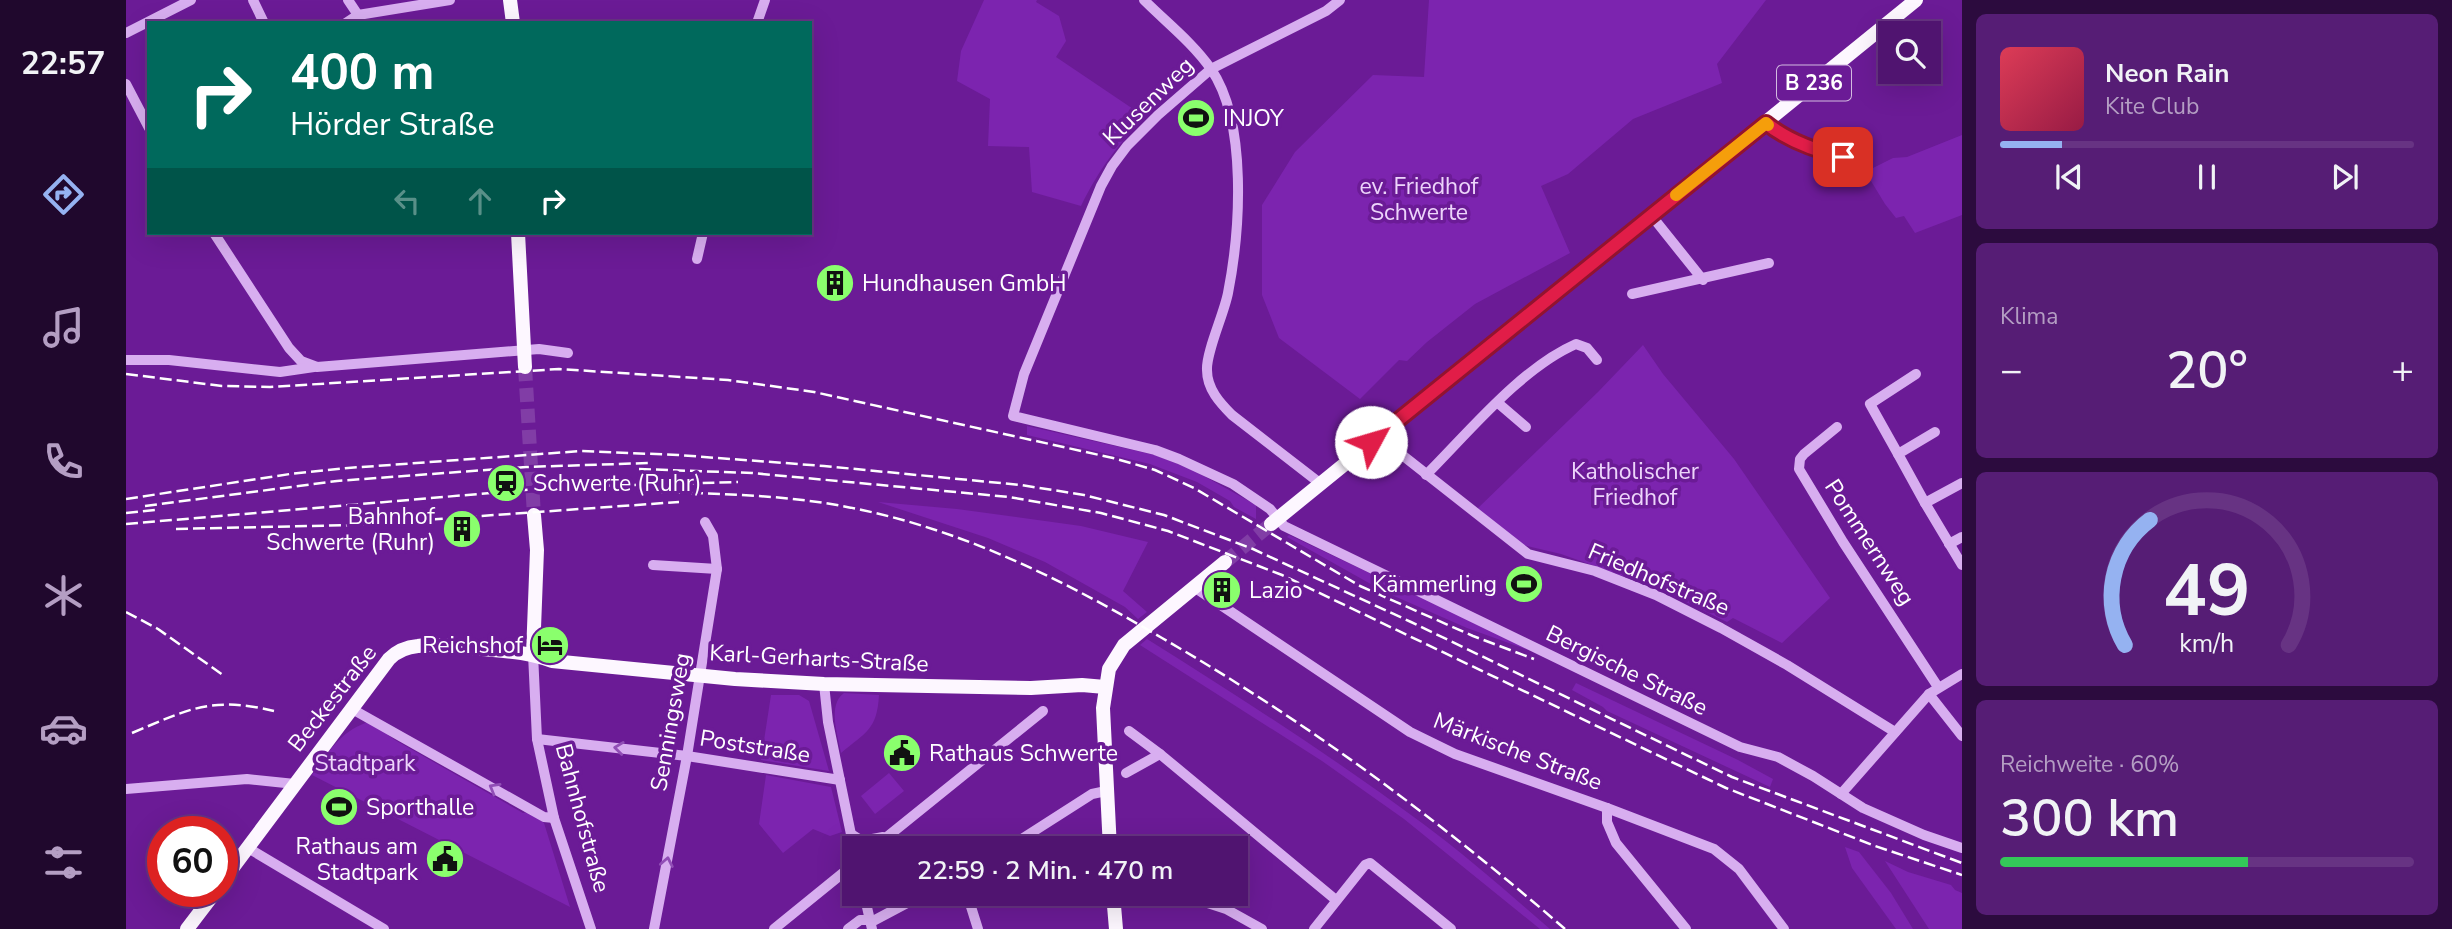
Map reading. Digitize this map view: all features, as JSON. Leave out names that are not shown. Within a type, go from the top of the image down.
[{"type":"main road","points":[[510,0],[513,21]]},
{"type":"main road","name":"B 236","points":[[1275,522],[1916,0]]},
{"type":"main road","points":[[518,235],[525,366]]},
{"type":"main road","name":"Bahnhofstraße","points":[[533,654],[537,551],[534,515]]},
{"type":"main road","points":[[1109,836],[1104,708],[1109,668],[1124,645],[1225,562]]},
{"type":"main road","name":"Beckestraße","points":[[238,861],[392,656],[407,648],[428,645],[533,654]]},
{"type":"main road","name":"Karl-Gerharts-Straße","points":[[533,654],[552,661],[700,676],[824,684],[1105,687]]},
{"type":"main road","points":[[1114,906],[1116,929]]},
{"type":"main road","points":[[187,929],[204,907]]},
{"type":"street","points":[[150,21],[191,0]]},
{"type":"street","points":[[253,0],[263,21]]},
{"type":"street","points":[[348,0],[358,15]]},
{"type":"street","points":[[349,21],[358,15],[450,0]]},
{"type":"street","points":[[758,21],[765,0]]},
{"type":"street","points":[[1144,0],[1211,69],[1222,91],[1234,137],[1238,213],[1228,293],[1206,369],[1209,380],[1216,397],[1232,415],[1321,484]]},
{"type":"street","name":"Klusenweg","points":[[1013,416],[1024,374],[1101,186],[1127,146],[1211,69],[1325,12],[1340,0]]},
{"type":"street","points":[[126,33],[147,22]]},
{"type":"street","points":[[126,84],[147,124]]},
{"type":"street","points":[[1766,123],[1778,132],[1825,153],[1843,157]]},
{"type":"street","points":[[1651,215],[1703,280]]},
{"type":"street","points":[[215,235],[289,348],[301,361],[317,367]]},
{"type":"street","points":[[697,259],[703,235]]},
{"type":"street","points":[[1632,294],[1769,263]]},
{"type":"street","points":[[1426,475],[1536,368],[1563,349],[1576,344],[1587,348],[1597,360]]},
{"type":"street","points":[[126,360],[169,360],[280,372],[539,349],[568,353]]},
{"type":"street","points":[[1864,415],[1870,404],[1916,374]]},
{"type":"street","points":[[1498,403],[1525,427]]},
{"type":"street","points":[[1870,404],[1962,565]]},
{"type":"street","name":"Bergische Straße","points":[[1013,416],[1179,458],[1233,484],[1270,509],[1275,522],[1740,747],[1778,757],[1890,820],[1962,848]]},
{"type":"street","name":"Pommernweg","points":[[1837,427],[1804,454],[1800,459],[1799,469],[1933,690]]},
{"type":"street","points":[[1898,454],[1935,432]]},
{"type":"street","name":"Friedhofstraße","points":[[1378,436],[1528,554],[1595,571],[1667,601],[1787,665],[1895,732]]},
{"type":"street","points":[[1925,503],[1962,483]]},
{"type":"street","name":"Senningsweg","points":[[654,929],[687,756],[717,569],[713,536],[705,522]]},
{"type":"street","points":[[1949,544],[1962,537]]},
{"type":"street","points":[[653,565],[717,569]]},
{"type":"street","name":"Märkische Straße","points":[[1194,587],[1410,732],[1459,755],[1714,849],[1739,869],[1784,929]]},
{"type":"street","name":"Bahnhofstraße","points":[[533,654],[537,739],[554,818],[591,929]]},
{"type":"street","points":[[1841,794],[1933,690],[1962,674]]},
{"type":"street","points":[[824,684],[828,722],[851,834],[854,836]]},
{"type":"street","points":[[1933,690],[1962,736]]},
{"type":"street","points":[[352,709],[544,817],[554,818]]},
{"type":"street","points":[[887,836],[1043,711]]},
{"type":"street","points":[[1129,731],[1336,900]]},
{"type":"street","name":"Poststraße","points":[[537,739],[687,756],[840,780]]},
{"type":"street","points":[[1126,773],[1160,754]]},
{"type":"street","points":[[126,789],[247,779],[295,784]]},
{"type":"street","points":[[1026,836],[1092,793],[1106,791]]},
{"type":"street","points":[[1607,808],[1607,822],[1616,843],[1686,929]]},
{"type":"street","points":[[248,848],[384,929]]},
{"type":"street","points":[[1314,929],[1365,865],[1370,863],[1451,929]]},
{"type":"street","points":[[774,929],[842,874]]},
{"type":"street","points":[[867,906],[871,924]]},
{"type":"street","points":[[871,924],[901,906]]},
{"type":"street","points":[[971,906],[978,929]]},
{"type":"street","points":[[1217,906],[1262,929]]},
{"type":"street","points":[[848,929],[860,920],[871,924]]},
{"type":"green space","points":[[984,0],[1037,0],[1036,2],[1059,16],[1066,41],[1056,57],[1145,117],[1109,159],[1081,206],[1032,192],[1029,147],[988,146],[990,99],[957,81],[961,51]]},
{"type":"green space","name":"ev. Friedhof Schwerte","points":[[1429,0],[1766,0],[1717,64],[1722,83],[1633,119],[1568,174],[1541,186],[1570,253],[1475,304],[1407,361],[1399,360],[1360,399],[1279,338],[1262,295],[1262,205],[1295,152],[1373,75],[1424,77]]},
{"type":"green space","points":[[1962,135],[1962,215],[1915,233],[1904,216],[1896,218],[1885,204],[1860,163],[1866,160],[1873,168],[1893,158],[1907,157]]},
{"type":"green space","name":"Katholischer Friedhof","points":[[1643,345],[1663,374],[1734,459],[1830,598],[1782,643],[1733,618],[1727,622],[1659,589],[1561,554],[1523,545],[1477,509]]},
{"type":"green space","points":[[1027,426],[1155,455],[1193,470],[1256,505],[1256,519],[1197,482],[1150,464],[1027,435]]},
{"type":"green space","points":[[878,502],[957,509],[1081,526],[1148,542],[1123,591],[1147,612],[1138,619],[1125,607],[1045,562],[988,538]]},
{"type":"green space","points":[[1289,535],[1531,651],[1467,628],[1385,592],[1287,537]]},
{"type":"green space","points":[[1147,639],[1286,728],[1422,823],[1550,929],[1540,929],[1404,819],[1322,761],[1140,645]]},
{"type":"green space","points":[[1576,683],[1738,760],[1773,779],[1770,787],[1607,711],[1572,690]]},
{"type":"green space","points":[[844,693],[879,695],[873,723],[841,753],[835,713],[839,698]]},
{"type":"green space","points":[[771,695],[799,695],[809,701],[829,771],[761,760]]},
{"type":"green space","name":"Stadtpark","points":[[369,722],[388,732],[395,740],[523,813],[529,812],[544,823],[570,907],[312,775],[343,736]]},
{"type":"green space","points":[[889,773],[904,791],[875,814],[861,796]]},
{"type":"green space","points":[[766,775],[831,787],[842,832],[830,836],[813,829],[783,853],[759,824]]},
{"type":"green space","points":[[1845,847],[1859,852],[1891,893],[1913,929],[1896,929],[1852,868]]},
{"type":"green space","points":[[1885,861],[1908,872],[1951,885],[1962,893],[1962,929],[1929,929]]},
{"type":"tunnel","points":[[525,367],[534,515]]},
{"type":"tunnel","points":[[1225,562],[1271,524]]},
{"type":"railway","points":[[126,374],[222,386],[270,387],[559,369],[728,380],[814,392],[1113,458],[1155,470],[1194,488],[1360,586],[1473,636],[1534,659]]},
{"type":"railway","points":[[126,499],[290,474],[582,451],[824,466],[1021,485],[1084,495],[1164,515],[1253,549],[1732,777],[1962,863]]},
{"type":"railway","points":[[145,506],[337,481],[526,467],[650,463]]},
{"type":"railway","points":[[639,469],[752,473],[1009,497],[1101,513],[1168,531],[1282,575],[1726,788],[1875,846],[1962,875]]},
{"type":"railway","points":[[126,524],[561,487],[738,482]]},
{"type":"railway","points":[[657,492],[786,498],[862,510],[941,532],[1054,579],[1126,617],[1215,670],[1320,738],[1469,849],[1565,929]]},
{"type":"railway","points":[[176,529],[354,525],[679,502]]},
{"type":"railway","points":[[126,513],[155,510]]},
{"type":"railway","points":[[126,612],[158,629],[223,675]]},
{"type":"railway","points":[[132,733],[201,707],[233,705],[274,711]]},
{"type":"slow traffic","points":[[1676,195],[1766,123],[1768,125]]},
{"type":"place","name":"INJOY","points":[[1196,118]]},
{"type":"place","name":"Hundhausen GmbH","points":[[835,283]]},
{"type":"place","name":"Schwerte (Ruhr)","points":[[506,483]]},
{"type":"place","name":"Bahnhof Schwerte (Ruhr)","points":[[462,529]]},
{"type":"place","name":"Kämmerling","points":[[1524,584]]},
{"type":"place","name":"Lazio","points":[[1222,590]]},
{"type":"place","name":"Reichshof","points":[[550,645]]},
{"type":"place","name":"Rathaus Schwerte","points":[[902,753]]},
{"type":"place","name":"Sporthalle","points":[[339,807]]},
{"type":"place","name":"Rathaus am Stadtpark","points":[[445,859]]},
{"type":"route","points":[[1371,442],[1766,123],[1778,132],[1825,153],[1843,157]]}]
